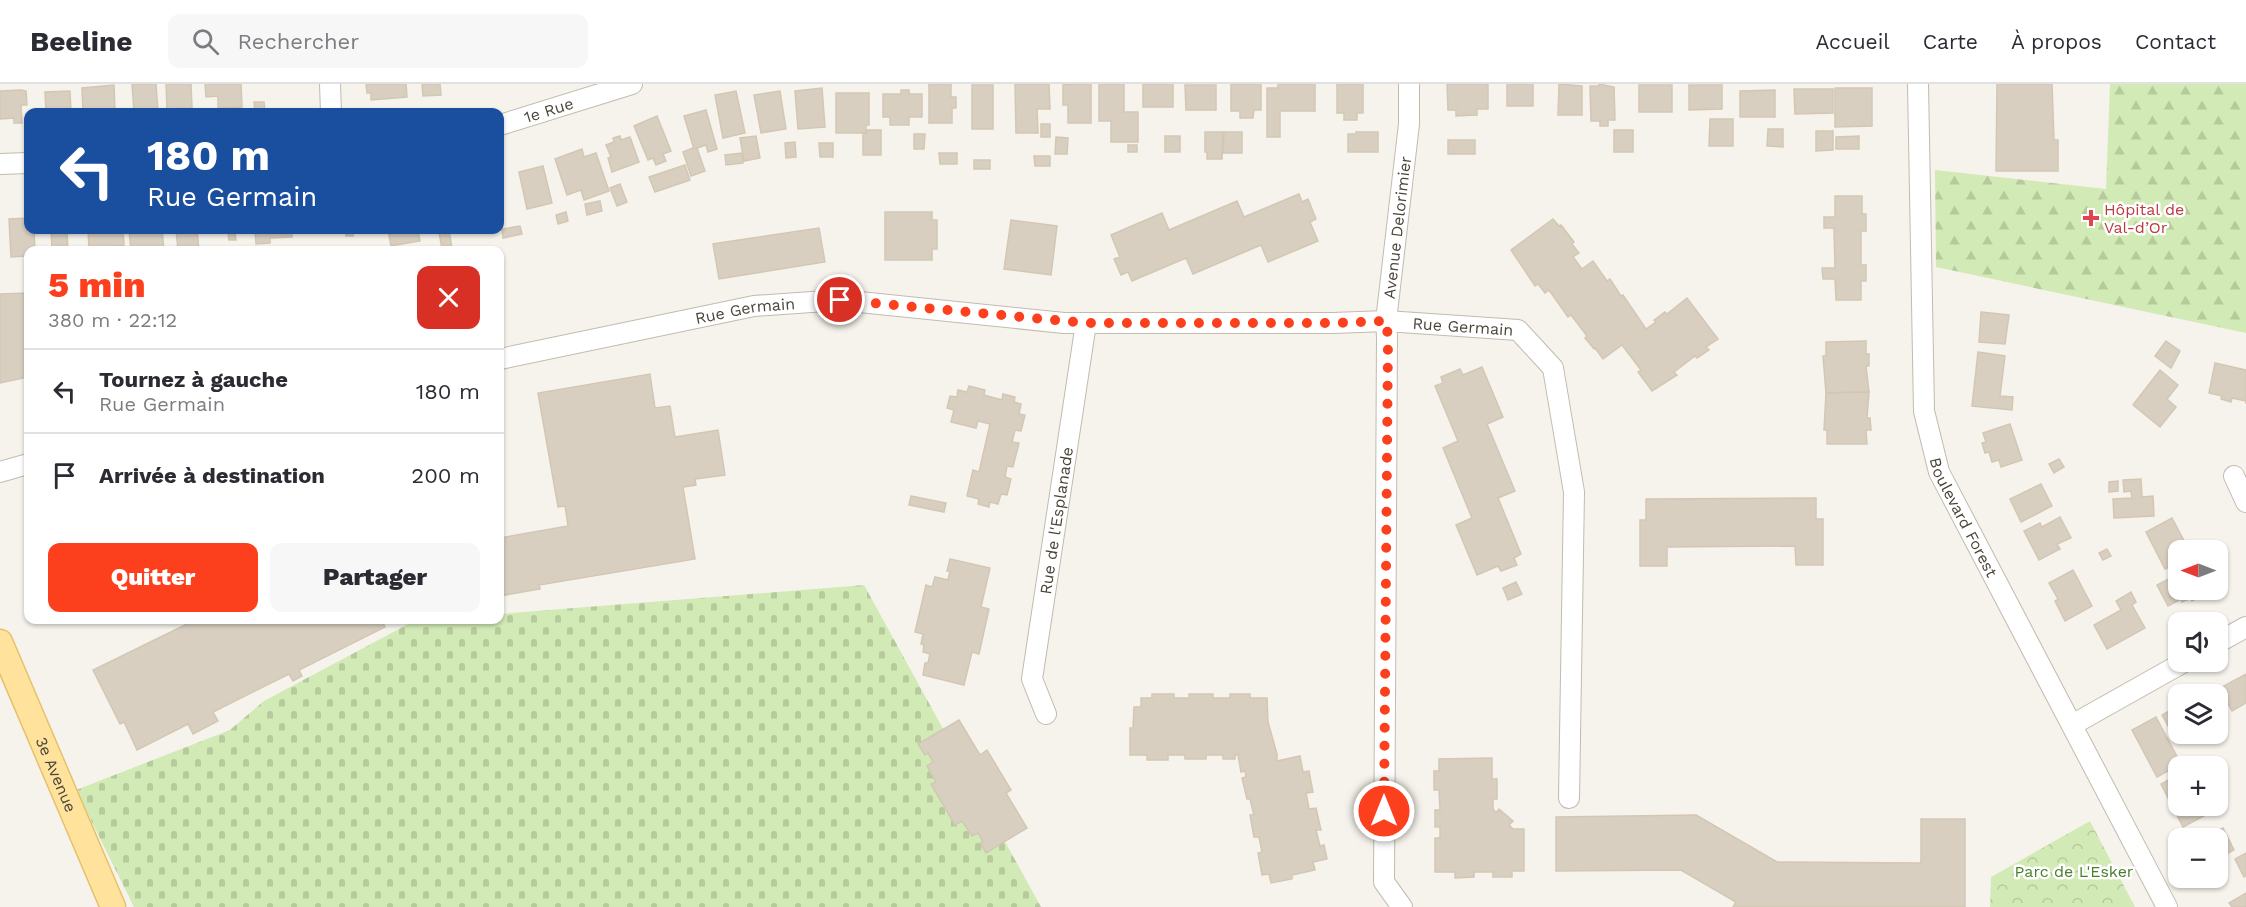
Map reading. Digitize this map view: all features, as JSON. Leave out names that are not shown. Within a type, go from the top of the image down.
[{"type":"main road","name":"3e Avenue","points":[[0,642],[113,907]]},
{"type":"street","points":[[330,84],[332,108]]},
{"type":"street","name":"1e Rue","points":[[504,124],[632,84]]},
{"type":"street","name":"Avenue Delorimier","points":[[1402,907],[1384,882],[1388,337],[1386,321],[1409,124],[1409,84]]},
{"type":"street","name":"Boulevard Forest","points":[[1918,84],[1924,399],[1940,472],[2167,907]]},
{"type":"street","points":[[0,164],[24,163]]},
{"type":"street","name":"Rue Germain","points":[[504,358],[754,306],[840,300],[1086,323],[1386,321],[1518,330],[1553,368],[1574,492],[1569,798]]},
{"type":"street","name":"Rue de l'Esplanade","points":[[1046,714],[1032,679],[1086,323]]},
{"type":"street","points":[[0,471],[24,465]]},
{"type":"street","points":[[2234,476],[2246,502]]},
{"type":"street","points":[[2228,637],[2246,627]]},
{"type":"street","points":[[2072,725],[2168,671]]},
{"type":"green space","name":"Hôpital de Val-d’Or","points":[[2110,84],[2246,84],[2246,333],[1936,267],[1935,170],[2106,189]]},
{"type":"green space","points":[[864,585],[1041,907],[134,907],[76,790],[230,730],[264,701],[408,624],[504,624],[504,614]]},
{"type":"green space","name":"Parc de L'Esker","points":[[2090,821],[2135,907],[1990,907],[1991,877]]},
{"type":"building","points":[[132,84],[156,84],[158,108],[134,108]]},
{"type":"building","points":[[166,84],[191,84],[192,108],[167,108]]},
{"type":"building","points":[[205,84],[241,84],[242,107],[218,108],[218,96],[206,97]]},
{"type":"building","points":[[366,84],[406,84],[407,97],[371,100],[371,93],[367,93]]},
{"type":"building","points":[[422,84],[440,84],[441,95],[423,96]]},
{"type":"building","points":[[929,84],[951,84],[951,97],[956,97],[956,108],[952,108],[952,123],[929,123]]},
{"type":"building","points":[[1015,84],[1049,84],[1050,109],[1037,109],[1038,133],[1016,133]]},
{"type":"building","points":[[1091,84],[1091,123],[1068,123],[1068,105],[1063,105],[1063,85]]},
{"type":"building","points":[[1099,84],[1124,84],[1124,112],[1138,112],[1138,142],[1111,142],[1111,121],[1099,121]]},
{"type":"building","points":[[1143,84],[1173,84],[1173,107],[1143,107]]},
{"type":"building","points":[[1231,84],[1261,84],[1261,110],[1254,110],[1253,118],[1240,118],[1240,111],[1231,111]]},
{"type":"building","points":[[1278,84],[1315,84],[1315,111],[1280,111],[1280,137],[1267,137],[1267,88],[1278,88]]},
{"type":"building","points":[[1337,84],[1363,84],[1363,113],[1357,113],[1357,120],[1344,120],[1344,113],[1337,113]]},
{"type":"building","points":[[1447,84],[1488,84],[1488,109],[1477,109],[1477,115],[1456,116],[1456,110],[1448,110]]},
{"type":"building","points":[[1507,84],[1533,84],[1533,106],[1507,106]]},
{"type":"building","points":[[1559,84],[1582,86],[1582,115],[1558,115]]},
{"type":"building","points":[[1599,84],[1614,87],[1615,120],[1608,120],[1608,126],[1600,126],[1600,121],[1591,121],[1590,86],[1599,86]]},
{"type":"building","points":[[1997,84],[2052,84],[2054,140],[2058,140],[2058,171],[1996,171]]},
{"type":"building","points":[[114,85],[115,108],[83,108],[82,88]]},
{"type":"building","points":[[972,85],[993,85],[993,129],[972,129]]},
{"type":"building","points":[[1185,85],[1216,85],[1216,110],[1186,110]]},
{"type":"building","points":[[1639,85],[1672,85],[1672,112],[1639,112]]},
{"type":"building","points":[[1689,85],[1722,85],[1722,109],[1689,110]]},
{"type":"building","points":[[822,88],[825,127],[798,129],[795,91]]},
{"type":"building","points":[[1835,88],[1872,88],[1872,126],[1835,127]]},
{"type":"building","points":[[1794,89],[1833,89],[1833,113],[1795,114]]},
{"type":"building","points":[[901,90],[909,90],[909,94],[922,94],[922,117],[909,117],[909,125],[890,125],[890,117],[883,117],[883,94],[901,94]]},
{"type":"building","points":[[1775,90],[1775,117],[1740,117],[1740,91]]},
{"type":"building","points":[[0,91],[26,91],[27,105],[21,105],[22,123],[14,123],[14,118],[0,119]]},
{"type":"building","points":[[70,91],[71,108],[46,108],[45,92]]},
{"type":"building","points":[[736,91],[745,133],[723,138],[715,95]]},
{"type":"building","points":[[780,91],[786,129],[761,133],[754,95]]},
{"type":"building","points":[[836,93],[869,93],[869,125],[866,125],[866,133],[836,133]]},
{"type":"building","points":[[254,102],[264,102],[265,108],[255,108]]},
{"type":"building","points":[[706,110],[717,149],[708,152],[706,145],[694,149],[684,116]]},
{"type":"building","points":[[657,116],[671,151],[663,154],[666,161],[656,165],[653,158],[648,160],[634,126]]},
{"type":"building","points":[[1710,119],[1733,119],[1733,146],[1709,146]]},
{"type":"building","points":[[1041,124],[1050,124],[1050,137],[1041,137]]},
{"type":"building","points":[[1768,129],[1783,129],[1783,147],[1767,146]]},
{"type":"building","points":[[867,130],[881,130],[881,155],[863,155],[863,133],[867,133]]},
{"type":"building","points":[[1614,130],[1633,130],[1633,152],[1614,152]]},
{"type":"building","points":[[1816,131],[1833,131],[1833,150],[1816,151]]},
{"type":"building","points":[[1205,132],[1223,132],[1222,159],[1207,159]]},
{"type":"building","points":[[1224,132],[1242,132],[1242,153],[1223,153]]},
{"type":"building","points":[[1356,132],[1378,132],[1378,152],[1348,152],[1348,134],[1356,134]]},
{"type":"building","points":[[914,134],[925,134],[924,149],[914,149]]},
{"type":"building","points":[[620,136],[621,140],[630,137],[639,162],[612,172],[608,158],[611,157],[606,145],[614,142],[613,138]]},
{"type":"building","points":[[756,136],[760,158],[744,161],[740,138]]},
{"type":"building","points":[[1165,136],[1180,136],[1180,152],[1165,152]]},
{"type":"building","points":[[1859,136],[1859,149],[1836,149],[1836,137]]},
{"type":"building","points":[[1056,137],[1068,138],[1067,154],[1055,154]]},
{"type":"building","points":[[1448,140],[1475,140],[1475,154],[1448,154]]},
{"type":"building","points":[[795,142],[796,157],[786,158],[785,143]]},
{"type":"building","points":[[819,143],[833,143],[833,157],[820,157]]},
{"type":"building","points":[[1128,145],[1137,145],[1137,152],[1128,152]]},
{"type":"building","points":[[697,148],[705,171],[691,176],[683,152]]},
{"type":"building","points":[[582,149],[584,157],[596,153],[609,191],[584,200],[581,190],[567,195],[555,159]]},
{"type":"building","points":[[742,153],[743,163],[726,165],[725,155]]},
{"type":"building","points":[[939,153],[957,153],[957,164],[940,164]]},
{"type":"building","points":[[1034,156],[1050,156],[1050,166],[1035,166]]},
{"type":"building","points":[[974,160],[990,160],[990,169],[974,169]]},
{"type":"building","points":[[685,165],[690,180],[655,192],[649,177]]},
{"type":"building","points":[[543,166],[552,203],[527,209],[519,172]]},
{"type":"building","points":[[620,184],[627,202],[617,206],[610,188]]},
{"type":"building","points":[[1299,194],[1302,202],[1308,199],[1316,219],[1310,222],[1318,241],[1268,262],[1261,245],[1193,274],[1186,258],[1132,281],[1128,272],[1121,275],[1114,259],[1120,257],[1111,235],[1162,213],[1169,230],[1237,201],[1244,217]]},
{"type":"building","points":[[1835,196],[1862,196],[1862,214],[1866,214],[1866,231],[1861,231],[1861,265],[1866,265],[1866,281],[1861,281],[1861,300],[1836,300],[1835,279],[1823,279],[1822,268],[1835,268],[1834,228],[1824,228],[1824,217],[1835,217]]},
{"type":"building","points":[[600,201],[602,211],[587,215],[585,204]]},
{"type":"building","points":[[566,212],[568,221],[558,224],[556,215]]},
{"type":"building","points":[[885,212],[932,212],[932,220],[937,220],[937,249],[932,249],[932,260],[885,260]]},
{"type":"building","points":[[24,218],[24,234],[34,234],[35,246],[24,246],[24,256],[11,257],[9,219]]},
{"type":"building","points":[[1553,219],[1559,226],[1561,225],[1574,242],[1572,244],[1579,253],[1573,257],[1582,269],[1593,261],[1607,281],[1610,279],[1621,296],[1623,295],[1646,329],[1656,322],[1654,320],[1665,312],[1667,314],[1687,298],[1718,339],[1706,347],[1709,350],[1697,358],[1695,356],[1674,372],[1677,375],[1652,391],[1638,372],[1641,370],[1622,345],[1603,359],[1585,338],[1587,336],[1571,315],[1568,317],[1549,290],[1545,293],[1538,284],[1535,286],[1511,250]]},
{"type":"building","points":[[1011,220],[1057,226],[1051,275],[1004,269]]},
{"type":"building","points":[[520,226],[522,234],[503,238],[504,229]]},
{"type":"building","points":[[819,228],[825,262],[719,279],[713,244]]},
{"type":"building","points":[[51,234],[67,234],[68,246],[52,246]]},
{"type":"building","points":[[88,234],[123,234],[124,246],[89,246]]},
{"type":"building","points":[[129,234],[162,234],[164,246],[131,246]]},
{"type":"building","points":[[176,234],[197,234],[199,246],[178,246]]},
{"type":"building","points":[[228,234],[235,234],[236,240],[229,240]]},
{"type":"building","points":[[255,234],[292,234],[292,237],[270,238],[270,243],[256,244]]},
{"type":"building","points":[[389,234],[419,234],[420,241],[391,246]]},
{"type":"building","points":[[439,234],[450,234],[452,246],[441,246]]},
{"type":"building","points":[[24,293],[24,378],[0,383],[0,294]]},
{"type":"building","points":[[1981,312],[2009,315],[2005,344],[1979,342]]},
{"type":"building","points":[[1866,341],[1866,354],[1869,354],[1869,366],[1866,366],[1869,392],[1826,393],[1823,356],[1826,356],[1826,342]]},
{"type":"building","points":[[2166,341],[2180,351],[2171,368],[2155,356]]},
{"type":"building","points":[[1978,352],[2005,356],[2000,396],[2013,397],[2012,410],[1972,406]]},
{"type":"building","points":[[2215,363],[2246,370],[2246,401],[2232,398],[2231,402],[2221,399],[2222,396],[2209,393]]},
{"type":"building","points":[[1482,367],[1503,417],[1487,424],[1515,491],[1498,498],[1521,554],[1514,558],[1517,565],[1501,571],[1498,566],[1477,575],[1456,525],[1472,518],[1443,448],[1458,441],[1435,386],[1443,383],[1441,377],[1460,369],[1463,375]]},
{"type":"building","points":[[2160,370],[2178,385],[2167,399],[2176,407],[2160,427],[2133,405]]},
{"type":"building","points":[[650,374],[655,408],[670,406],[675,437],[718,430],[725,475],[695,479],[696,485],[683,487],[695,559],[539,585],[540,589],[504,595],[504,537],[568,526],[565,506],[558,507],[538,393]]},
{"type":"building","points":[[969,386],[985,390],[984,395],[1002,400],[1003,394],[1015,397],[1014,402],[1021,404],[1019,414],[1025,415],[1021,431],[1015,430],[1012,442],[1019,443],[1013,467],[1007,466],[1005,477],[1011,479],[1007,495],[1001,494],[998,504],[990,502],[989,507],[978,504],[979,499],[967,496],[973,470],[979,472],[990,424],[978,421],[976,428],[951,422],[954,410],[947,408],[950,396],[957,397],[958,390],[967,392]]},
{"type":"building","points":[[1869,392],[1867,418],[1870,418],[1871,430],[1866,430],[1867,444],[1827,444],[1827,430],[1824,430],[1826,393]]},
{"type":"building","points":[[2010,424],[2022,460],[2001,467],[1999,460],[1992,462],[1989,452],[1985,453],[1982,443],[1986,442],[1983,433]]},
{"type":"building","points":[[2059,459],[2064,467],[2054,473],[2049,464]]},
{"type":"building","points":[[2141,479],[2142,497],[2153,496],[2154,516],[2114,518],[2113,499],[2132,498],[2131,491],[2124,492],[2123,480]]},
{"type":"building","points":[[2118,481],[2118,491],[2109,492],[2109,482]]},
{"type":"building","points":[[2041,484],[2052,506],[2021,522],[2010,499]]},
{"type":"building","points":[[911,496],[946,503],[944,512],[909,505]]},
{"type":"building","points":[[1816,498],[1816,519],[1823,519],[1823,565],[1796,565],[1795,546],[1667,547],[1667,566],[1640,566],[1640,520],[1646,520],[1646,499]]},
{"type":"building","points":[[2060,517],[2071,538],[2057,544],[2060,549],[2039,560],[2024,531],[2040,523],[2042,527]]},
{"type":"building","points":[[2172,518],[2184,540],[2168,540],[2168,568],[2165,569],[2146,532]]},
{"type":"building","points":[[2107,549],[2111,556],[2103,560],[2099,553]]},
{"type":"building","points":[[950,559],[990,568],[981,607],[989,609],[979,654],[972,652],[964,685],[923,675],[925,663],[928,663],[930,654],[923,652],[924,645],[921,644],[923,634],[915,632],[926,585],[932,587],[935,577],[948,580],[950,571],[947,571]]},
{"type":"building","points":[[2073,570],[2092,606],[2065,621],[2055,601],[2058,599],[2049,583]]},
{"type":"building","points":[[2168,579],[2168,600],[2179,600],[2168,606],[2157,585]]},
{"type":"building","points":[[1516,582],[1522,594],[1508,600],[1503,588]]},
{"type":"building","points":[[2131,592],[2136,602],[2132,605],[2145,628],[2107,649],[2094,625],[2121,610],[2116,601]]},
{"type":"building","points":[[187,624],[384,624],[385,627],[299,670],[302,676],[293,681],[289,674],[213,712],[218,721],[193,734],[188,724],[137,750],[124,722],[120,724],[93,670]]},
{"type":"building","points":[[2246,674],[2246,703],[2232,711],[2228,703],[2227,684]]},
{"type":"building","points":[[1152,694],[1174,694],[1174,698],[1189,698],[1189,694],[1213,694],[1213,698],[1230,698],[1230,694],[1250,694],[1250,698],[1267,698],[1268,722],[1277,761],[1300,756],[1303,772],[1309,771],[1313,792],[1306,793],[1309,809],[1316,808],[1321,830],[1316,830],[1320,846],[1324,845],[1327,859],[1313,862],[1315,870],[1292,875],[1292,879],[1271,883],[1269,874],[1262,875],[1258,853],[1262,852],[1259,837],[1254,837],[1250,815],[1254,815],[1242,778],[1246,777],[1245,771],[1241,772],[1238,755],[1235,755],[1235,759],[1223,759],[1223,755],[1206,755],[1206,759],[1185,759],[1185,755],[1168,755],[1168,760],[1147,760],[1147,755],[1130,755],[1130,728],[1133,728],[1134,707],[1141,707],[1141,698],[1152,698]]},
{"type":"building","points":[[2168,712],[2168,726],[2162,715]]},
{"type":"building","points":[[2156,717],[2168,740],[2168,744],[2170,744],[2177,756],[2168,756],[2168,771],[2157,777],[2132,730]]},
{"type":"building","points":[[959,720],[980,755],[987,750],[1011,790],[1006,793],[1027,828],[986,853],[980,843],[983,842],[978,833],[972,836],[962,821],[955,825],[931,784],[936,782],[927,766],[933,762],[928,753],[925,755],[918,744]]},
{"type":"building","points":[[1492,758],[1492,779],[1497,779],[1497,799],[1493,799],[1493,809],[1496,813],[1499,809],[1513,821],[1509,825],[1513,829],[1524,829],[1524,871],[1512,871],[1512,877],[1493,877],[1493,872],[1474,872],[1474,877],[1455,878],[1455,872],[1435,872],[1435,838],[1440,838],[1440,827],[1435,827],[1435,810],[1440,810],[1439,790],[1434,790],[1434,771],[1439,771],[1439,759]]},
{"type":"building","points":[[2168,780],[2168,798],[2161,784]]},
{"type":"building","points":[[1696,815],[1777,862],[1921,863],[1921,819],[1965,819],[1965,907],[1733,907],[1736,902],[1681,870],[1556,871],[1556,817]]},
{"type":"building","points":[[2177,816],[2204,816],[2183,827]]},
{"type":"building","points":[[2228,838],[2234,850],[2228,853]]},
{"type":"building","points":[[2246,853],[2246,876],[2244,877],[2235,859]]},
{"type":"building","points":[[2246,893],[2246,907],[2232,907],[2229,903]]},
{"type":"place","name":"Hôpital de Val-d’Or","points":[[2091,218]]},
{"type":"route","points":[[840,300],[1086,323],[1386,321],[1388,337],[1384,811]]}]
